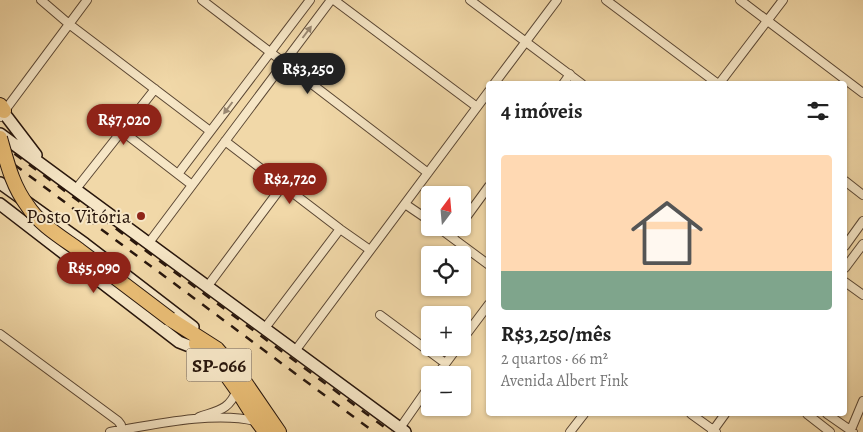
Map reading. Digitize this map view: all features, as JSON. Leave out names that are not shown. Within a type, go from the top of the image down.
[{"type":"highway","points":[[0,136],[14,184],[28,207],[60,236],[169,320]]},
{"type":"highway","name":"SP-066","points":[[0,156],[11,189],[33,221],[211,350],[258,426],[274,431]]},
{"type":"highway","points":[[211,350],[242,378],[274,431]]},
{"type":"street","points":[[41,0],[68,24],[210,131]]},
{"type":"street","points":[[3,112],[87,0]]},
{"type":"street","points":[[202,0],[428,173]]},
{"type":"street","points":[[178,174],[310,0]]},
{"type":"street","points":[[148,244],[284,62],[333,0],[477,107]]},
{"type":"street","points":[[470,0],[578,81]]},
{"type":"street","points":[[496,81],[557,0]]},
{"type":"street","points":[[606,0],[714,81]]},
{"type":"street","points":[[740,0],[863,93]]},
{"type":"street","points":[[720,81],[783,0]]},
{"type":"street","points":[[565,81],[570,74]]},
{"type":"street","points":[[76,189],[155,89]]},
{"type":"street","points":[[295,351],[486,95]]},
{"type":"street","points":[[3,112],[8,127],[0,136],[45,166],[402,430],[421,399]]},
{"type":"street","points":[[3,112],[45,166]]},
{"type":"street","points":[[122,131],[192,185]]},
{"type":"street","points":[[225,141],[370,250]]},
{"type":"street","points":[[847,183],[863,195]]},
{"type":"street","points":[[207,286],[283,185]]},
{"type":"street","points":[[0,204],[179,342],[211,350],[209,340],[156,298],[3,188]]},
{"type":"street","points":[[471,211],[486,190]]},
{"type":"street","points":[[405,204],[421,215]]},
{"type":"street","points":[[847,243],[863,221]]},
{"type":"street","points":[[265,328],[340,229]]},
{"type":"street","points":[[452,237],[486,263]]},
{"type":"street","points":[[847,265],[863,244]]},
{"type":"street","points":[[847,283],[863,295]]},
{"type":"street","points":[[471,328],[486,308]]},
{"type":"street","points":[[380,314],[445,363]]},
{"type":"street","points":[[0,334],[118,421],[122,431]]},
{"type":"street","points":[[443,366],[451,356]]},
{"type":"street","points":[[193,419],[225,408],[232,401],[237,390]]},
{"type":"street","points":[[830,416],[851,431],[863,401]]},
{"type":"street","points":[[570,432],[582,416]]},
{"type":"street","points":[[694,416],[714,431],[724,416]]},
{"type":"street","points":[[809,416],[830,432]]},
{"type":"street","points":[[110,432],[193,419],[243,418],[258,426]]},
{"type":"railway","points":[[0,143],[391,432]]},
{"type":"railway","points":[[0,154],[374,432]]},
{"type":"place","name":"Posto Vitória","points":[[141,216]]}]
